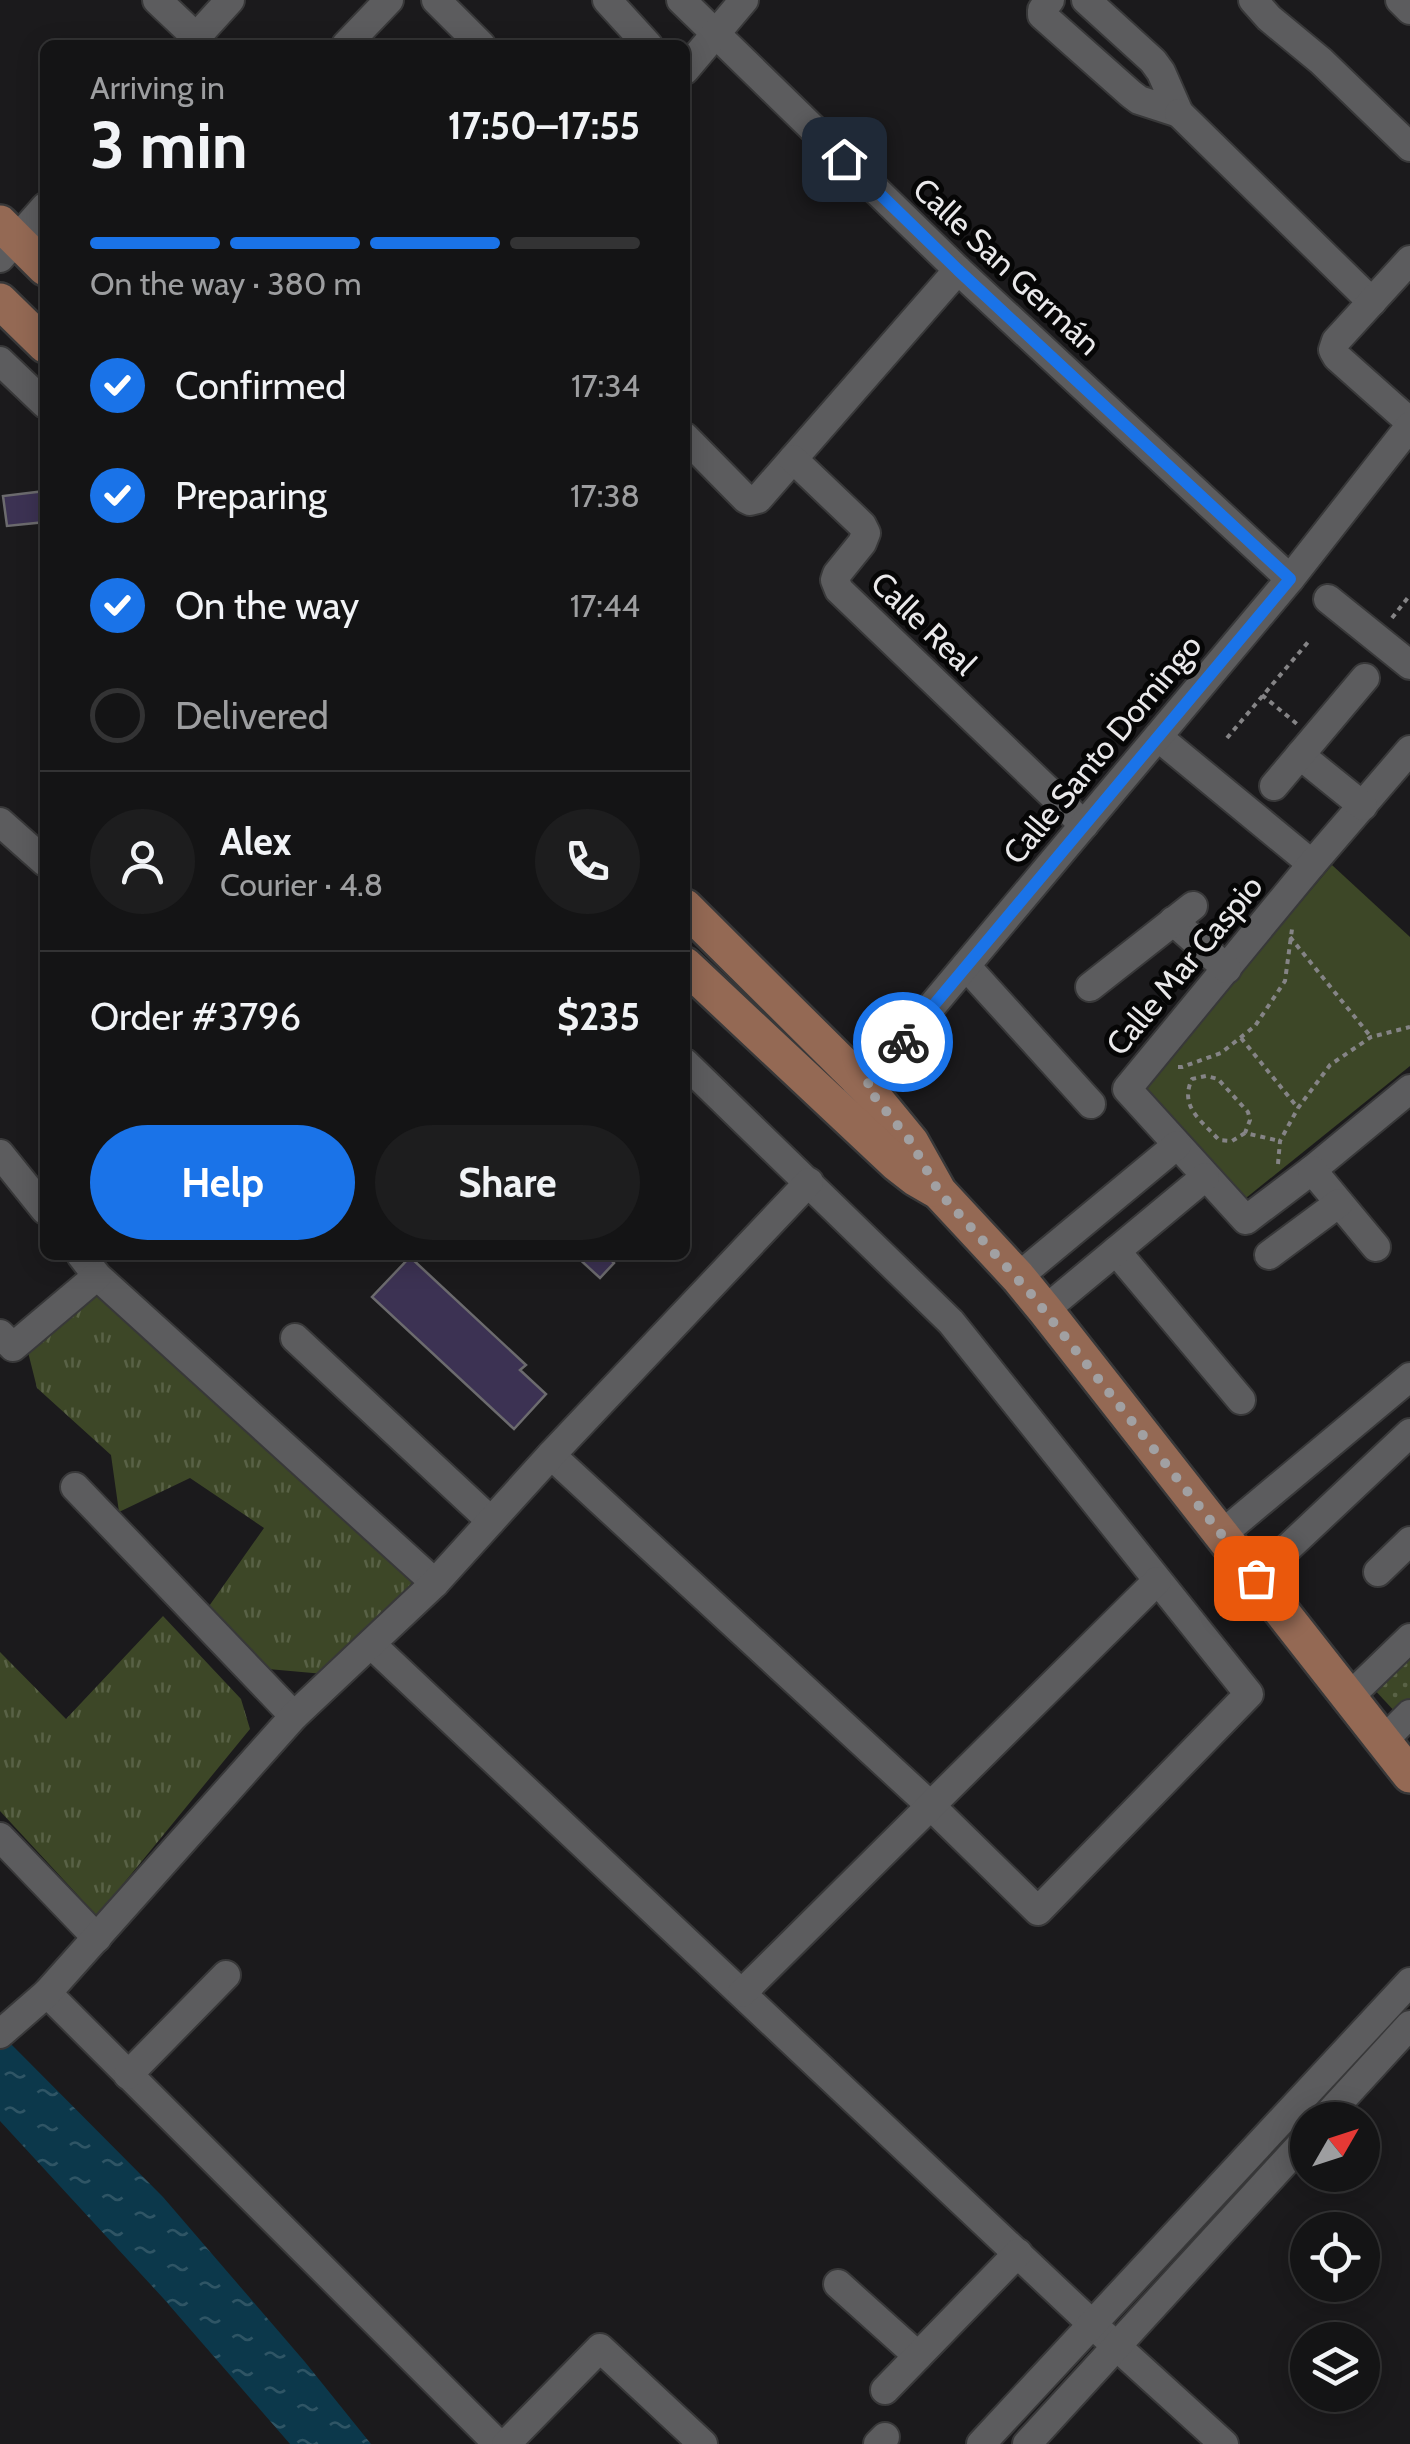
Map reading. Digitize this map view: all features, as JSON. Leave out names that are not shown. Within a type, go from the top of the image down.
[{"type":"main road","points":[[5,240],[40,264]]},
{"type":"main road","points":[[0,301],[40,340]]},
{"type":"main road","points":[[690,912],[866,1086],[911,1142],[939,1192],[1045,1310],[1410,1776]]},
{"type":"main road","points":[[690,970],[906,1171],[939,1192]]},
{"type":"street","points":[[157,0],[192,40]]},
{"type":"street","points":[[194,40],[230,0]]},
{"type":"street","points":[[351,40],[388,0]]},
{"type":"street","points":[[436,0],[476,40]]},
{"type":"street","points":[[606,0],[643,40]]},
{"type":"street","name":"Calle San Germán","points":[[680,0],[958,270],[1290,579]]},
{"type":"street","points":[[690,64],[744,0]]},
{"type":"street","points":[[1050,0],[1042,15],[1102,70],[1139,100],[1179,113]]},
{"type":"street","points":[[1086,0],[1153,61],[1179,113],[1372,302]]},
{"type":"street","points":[[1253,0],[1410,146]]},
{"type":"street","points":[[1400,0],[1410,10]]},
{"type":"street","points":[[1102,70],[1128,39]]},
{"type":"street","points":[[5,240],[40,212]]},
{"type":"street","points":[[1406,411],[1333,350],[1336,341],[1410,260]]},
{"type":"street","points":[[690,442],[750,501],[758,498],[958,270]]},
{"type":"street","points":[[0,360],[40,399]]},
{"type":"street","name":"Calle Santo Domingo","points":[[842,1112],[1290,579],[1406,411]]},
{"type":"street","name":"Calle Real","points":[[793,460],[866,533],[862,544],[836,574],[839,590],[1084,826]]},
{"type":"street","points":[[1328,599],[1410,665]]},
{"type":"street","points":[[1274,786],[1365,678]]},
{"type":"street","points":[[1158,736],[1312,864]]},
{"type":"street","points":[[1307,746],[1362,806]]},
{"type":"street","name":"Calle Mar Caspio","points":[[1275,1199],[1246,1220],[1127,1089],[1410,750]]},
{"type":"street","points":[[0,822],[40,858]]},
{"type":"street","points":[[1090,988],[1183,914],[1227,969]]},
{"type":"street","points":[[966,966],[1091,1104]]},
{"type":"street","points":[[550,1455],[931,1806],[1038,1911],[1249,1694],[951,1322],[690,1068]]},
{"type":"street","points":[[1275,1199],[1410,1089]]},
{"type":"street","points":[[1018,1278],[1177,1145]]},
{"type":"street","points":[[0,1154],[40,1204]]},
{"type":"street","points":[[1312,1170],[1376,1247]]},
{"type":"street","points":[[1045,1310],[1205,1177]]},
{"type":"street","points":[[0,2034],[48,1994],[294,1716],[435,1582],[809,1182]]},
{"type":"street","points":[[1270,1255],[1339,1202]]},
{"type":"street","points":[[1116,1250],[1241,1400]]},
{"type":"street","points":[[0,1334],[13,1347],[89,1265],[435,1582]]},
{"type":"street","points":[[295,1338],[491,1521]]},
{"type":"street","points":[[1221,1535],[1410,1377]]},
{"type":"street","points":[[1256,1578],[1410,1433]]},
{"type":"street","points":[[74,1487],[294,1716]]},
{"type":"street","points":[[1378,1572],[1410,1541]]},
{"type":"street","points":[[742,1993],[1158,1581]]},
{"type":"street","points":[[1348,1698],[1410,1638]]},
{"type":"street","points":[[372,1644],[1224,2444]]},
{"type":"street","points":[[1382,1742],[1410,1714]]},
{"type":"street","points":[[0,1837],[97,1938]]},
{"type":"street","points":[[128,2075],[226,1975]]},
{"type":"street","points":[[980,2444],[1410,1982]]},
{"type":"street","points":[[48,1994],[498,2444]]},
{"type":"street","points":[[1339,2102],[1410,2025]]},
{"type":"street","points":[[1028,2444],[1290,2157]]},
{"type":"street","points":[[885,2390],[1018,2253]]},
{"type":"street","points":[[838,2284],[918,2356]]},
{"type":"street","points":[[506,2444],[600,2348],[702,2444]]},
{"type":"path","points":[[1377,638],[1410,595]]},
{"type":"path","points":[[1227,738],[1309,640]]},
{"type":"path","points":[[1262,696],[1307,746]]},
{"type":"path","points":[[1150,1059],[1182,1068],[1222,1053],[1256,1026],[1284,981],[1292,928],[1288,894]]},
{"type":"path","points":[[1290,937],[1372,1038]]},
{"type":"path","points":[[1275,1199],[1280,1141],[1298,1108],[1330,1065],[1372,1038],[1410,1027]]},
{"type":"path","points":[[1241,1038],[1298,1108]]},
{"type":"path","points":[[1245,1133],[1250,1120],[1248,1112],[1218,1079],[1192,1079],[1186,1092],[1188,1104],[1219,1140],[1232,1141],[1245,1133],[1280,1141]]},
{"type":"green space","points":[[1332,865],[1410,937],[1410,1066],[1241,1202],[1142,1090]]},
{"type":"green space","points":[[99,1293],[413,1582],[324,1674],[268,1669],[207,1609],[264,1528],[190,1478],[119,1512],[111,1455],[37,1388],[28,1352]]},
{"type":"green space","points":[[163,1616],[241,1699],[250,1729],[97,1916],[0,1811],[0,1652],[66,1719]]},
{"type":"green space","points":[[1410,1649],[1410,1703],[1398,1715],[1372,1687]]},
{"type":"water","points":[[7,2040],[163,2197],[371,2444],[290,2444],[163,2298],[0,2121],[0,2048]]},
{"type":"building","points":[[40,492],[40,523],[7,526],[3,496]]},
{"type":"building","points":[[407,1260],[413,1260],[526,1365],[520,1370],[546,1394],[514,1429],[372,1297]]},
{"type":"building","points":[[580,1260],[611,1260],[614,1263],[600,1278]]},
{"type":"way so far","points":[[903,1042],[866,1086],[911,1142],[939,1192],[1018,1278],[1256,1578]]},
{"type":"route","points":[[844,159],[1290,579],[903,1042]]}]
